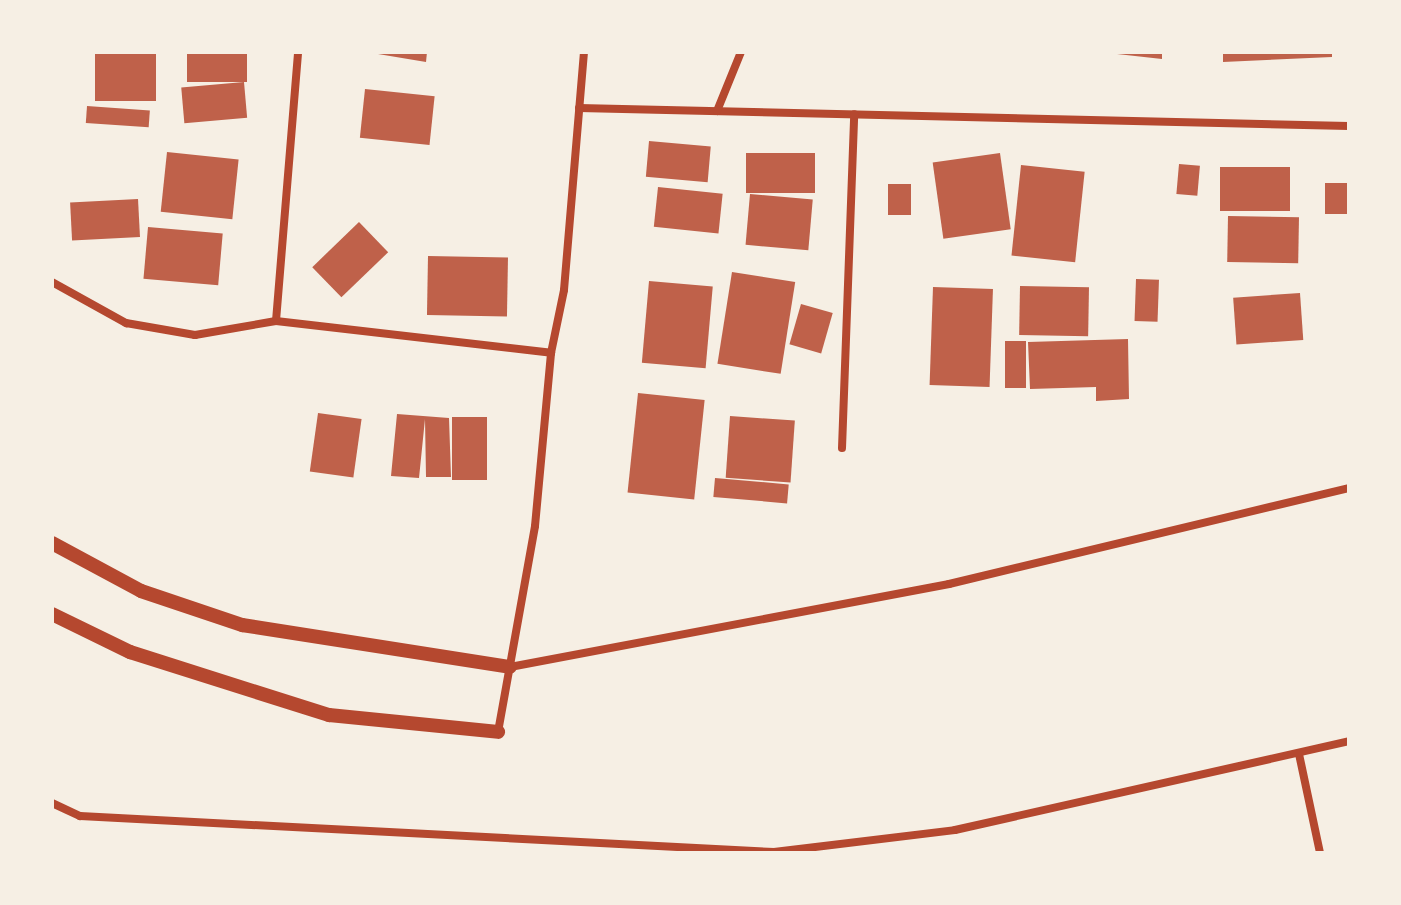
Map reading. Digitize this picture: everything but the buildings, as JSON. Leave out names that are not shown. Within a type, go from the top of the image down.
[{"type":"street","points":[[276,321],[298,52]]},
{"type":"street","points":[[52,614],[130,652],[329,715],[498,732],[535,526],[584,52]]},
{"type":"street","points":[[717,111],[741,52]]},
{"type":"street","points":[[579,108],[1349,126]]},
{"type":"street","points":[[842,448],[854,114]]},
{"type":"street","points":[[52,282],[126,323],[195,335],[276,321],[551,353]]},
{"type":"street","points":[[52,543],[141,591],[242,625],[510,667],[949,584],[1349,488]]},
{"type":"street","points":[[52,803],[80,816],[774,852],[955,830],[1349,741]]},
{"type":"street","points":[[1299,754],[1320,853]]}]
